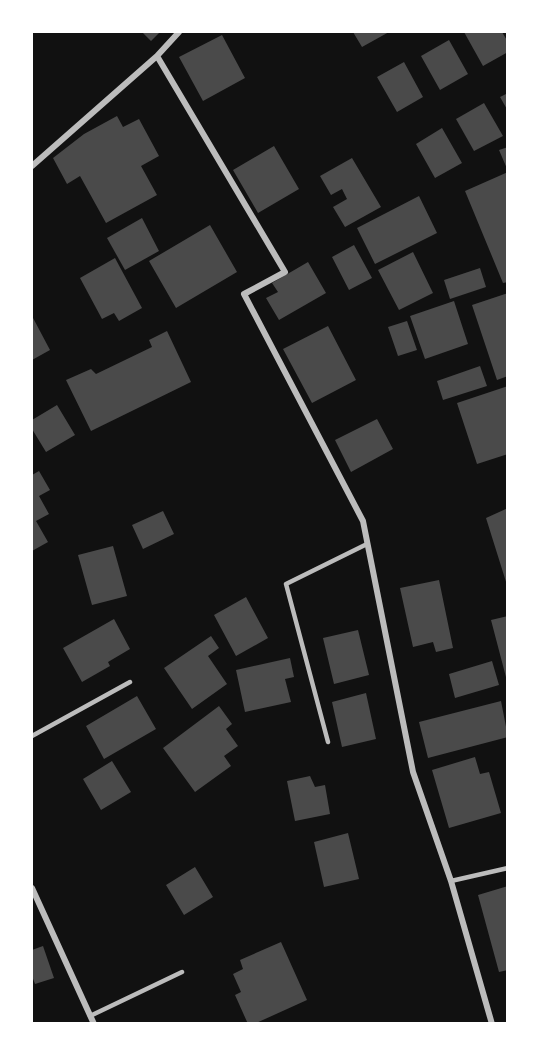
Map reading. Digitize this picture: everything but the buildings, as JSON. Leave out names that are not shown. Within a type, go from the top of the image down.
[{"type":"street","points":[[32,166],[157,56],[179,32]]},
{"type":"street","points":[[157,56],[285,272],[244,294],[363,520],[413,772],[451,881],[492,1023]]},
{"type":"street","points":[[32,888],[94,1023]]},
{"type":"lane","points":[[328,742],[286,584],[367,544]]},
{"type":"lane","points":[[32,736],[130,682]]},
{"type":"lane","points":[[451,881],[507,868]]},
{"type":"lane","points":[[90,1016],[182,972]]}]
